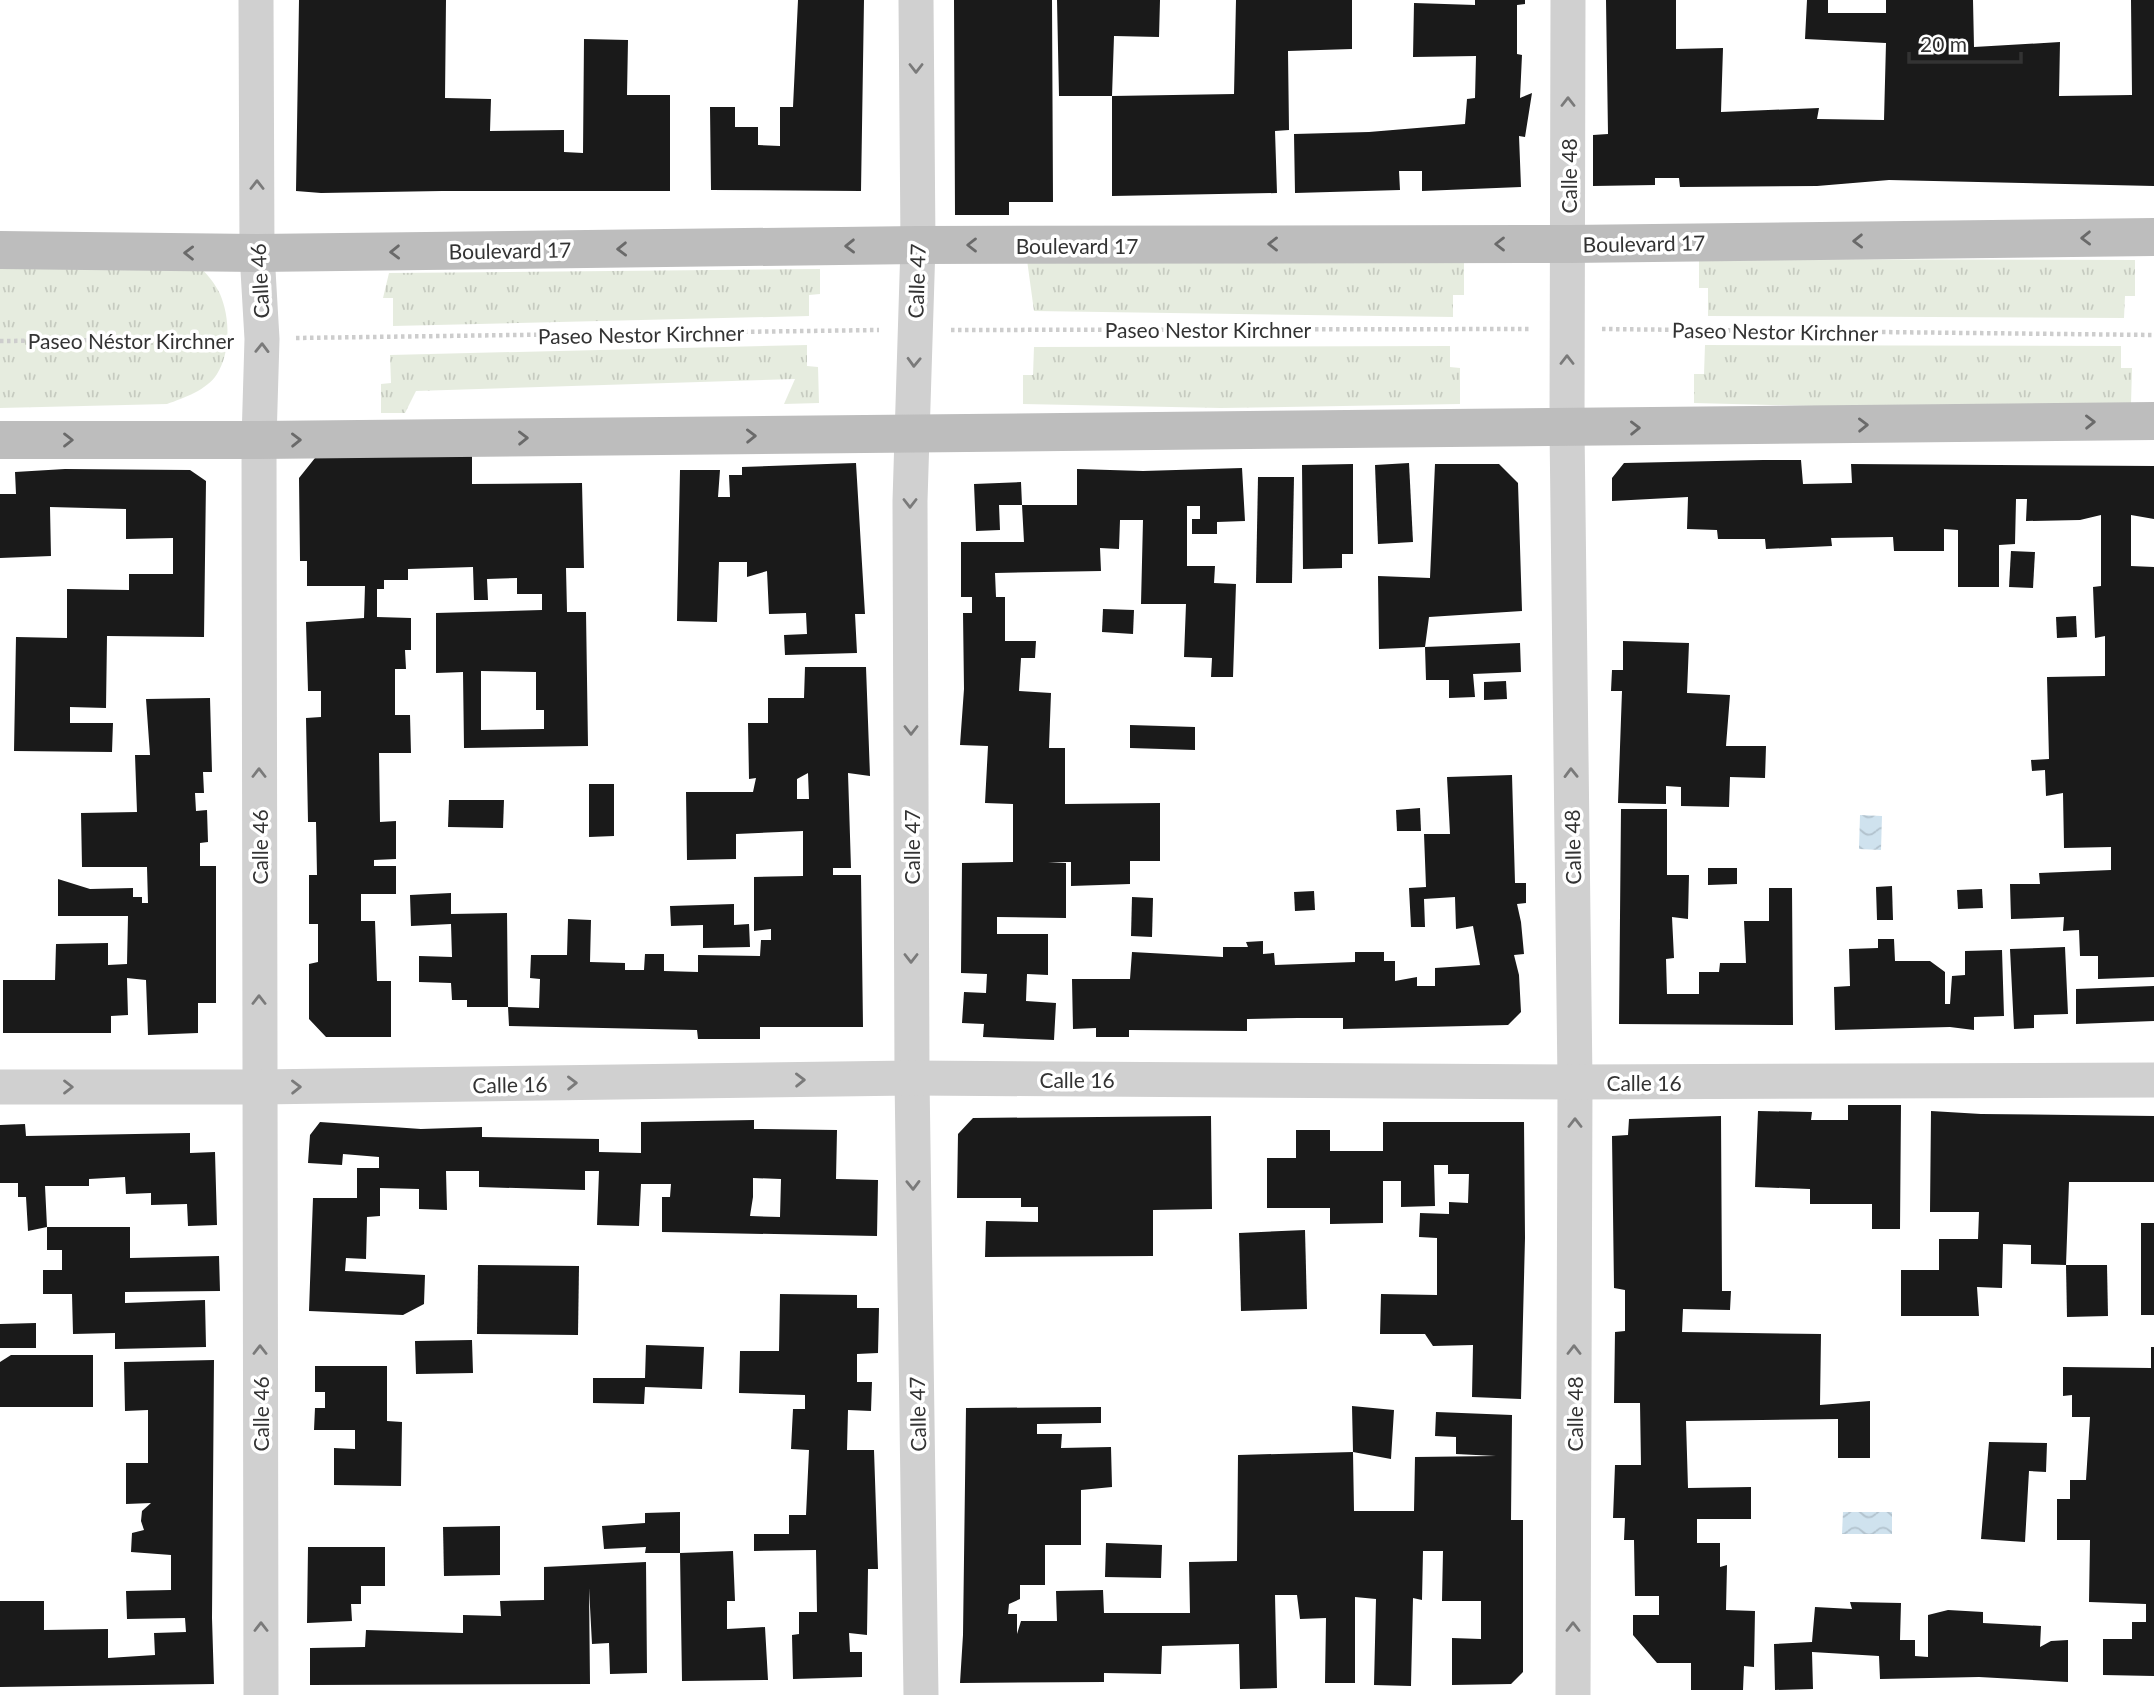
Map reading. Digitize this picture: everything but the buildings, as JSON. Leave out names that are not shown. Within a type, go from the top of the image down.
[{"type":"main road","name":"Boulevard 17","points":[[0,250],[257,254],[918,245],[1569,244],[2154,237]]},
{"type":"main road","points":[[0,440],[259,440],[2154,421]]},
{"type":"street","name":"Calle 46","points":[[256,0],[257,254],[262,339],[259,440],[261,1695]]},
{"type":"street","name":"Calle 47","points":[[916,0],[918,245],[911,434],[912,1079],[921,1695]]},
{"type":"street","name":"Calle 48","points":[[1568,0],[1567,428],[1575,1082],[1573,1695]]},
{"type":"street","name":"Calle 16","points":[[0,1087],[259,1087],[912,1079],[1575,1082],[2154,1080]]},
{"type":"path","name":"Paseo Nestor Kirchner","points":[[262,339],[915,330],[1567,329],[2154,335]]},
{"type":"path","name":"Paseo Néstor Kirchner","points":[[0,341],[262,339]]},
{"type":"green space","points":[[1464,259],[1464,295],[1453,295],[1453,317],[1034,311],[1027,260]]},
{"type":"green space","points":[[1699,259],[2135,260],[2135,296],[2125,296],[2124,318],[1708,316],[1708,288],[1699,288]]},
{"type":"green space","points":[[0,264],[197,264],[216,286],[226,313],[228,334],[222,365],[213,380],[201,389],[167,404],[0,408]]},
{"type":"green space","points":[[820,269],[820,294],[809,295],[809,316],[393,326],[393,298],[383,298],[389,273]]},
{"type":"green space","points":[[807,345],[807,366],[818,367],[819,403],[784,404],[795,379],[416,391],[405,413],[381,413],[381,384],[391,383],[390,355]]},
{"type":"green space","points":[[1705,345],[2121,346],[2121,368],[2132,368],[2131,404],[1892,408],[1694,403],[1694,374],[1704,374]]},
{"type":"green space","points":[[1450,346],[1450,367],[1460,368],[1460,404],[1221,408],[1023,404],[1023,375],[1033,375],[1034,347]]},
{"type":"water","points":[[1860,815],[1882,816],[1881,850],[1859,849]]},
{"type":"water","points":[[1843,1512],[1892,1512],[1892,1534],[1842,1534]]}]
